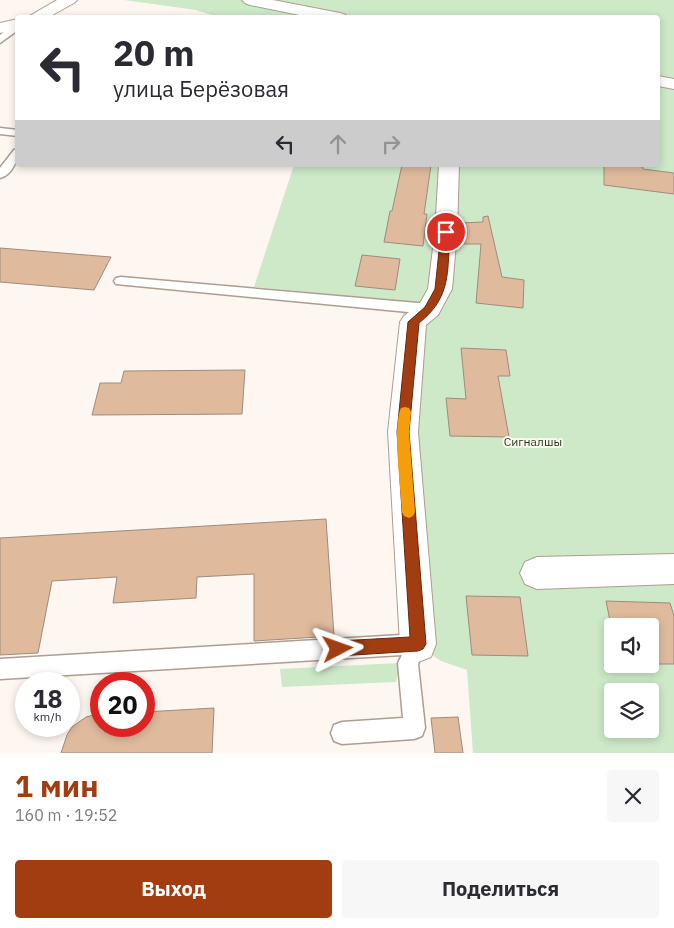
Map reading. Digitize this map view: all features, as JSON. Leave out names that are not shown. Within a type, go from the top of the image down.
[{"type":"street","points":[[40,15],[69,0]]},
{"type":"street","points":[[250,0],[325,15]]},
{"type":"street","points":[[0,28],[15,25]]},
{"type":"street","points":[[660,81],[674,84]]},
{"type":"street","points":[[418,644],[403,432],[413,322],[429,309],[440,289],[446,232],[449,167]]},
{"type":"street","points":[[537,573],[674,569]]},
{"type":"lane","points":[[0,40],[15,27]]},
{"type":"lane","points":[[0,131],[15,133]]},
{"type":"lane","points":[[0,175],[15,156]]},
{"type":"lane","points":[[121,281],[429,309]]},
{"type":"lane","points":[[0,669],[418,644]]},
{"type":"lane","points":[[342,733],[414,728],[408,663],[418,644]]},
{"type":"green space","name":"Сигналшы","points":[[124,0],[674,0],[674,753],[473,753],[467,670],[441,661],[399,632],[392,433],[404,301],[254,287],[293,167],[660,167],[660,15],[212,15],[196,10]]},
{"type":"green space","points":[[400,663],[396,682],[282,687],[280,669]]},
{"type":"building","points":[[402,167],[431,167],[424,214],[427,214],[423,246],[384,242],[390,211],[392,211]]},
{"type":"building","points":[[604,167],[643,167],[643,169],[674,173],[674,194],[604,185]]},
{"type":"building","points":[[488,216],[502,277],[524,280],[523,308],[476,303],[481,244],[460,244],[459,223],[483,222],[483,217]]},
{"type":"building","points":[[0,248],[111,257],[94,290],[0,282]]},
{"type":"building","points":[[362,255],[400,259],[395,290],[355,286]]},
{"type":"building","points":[[461,348],[506,350],[510,376],[498,376],[509,437],[450,436],[446,398],[466,399]]},
{"type":"building","points":[[245,370],[242,414],[92,415],[100,383],[121,383],[124,371]]},
{"type":"building","points":[[326,519],[334,636],[254,641],[254,574],[197,577],[196,598],[113,603],[117,577],[52,581],[38,653],[0,655],[0,538]]},
{"type":"building","points":[[466,596],[520,597],[528,656],[472,655]]},
{"type":"building","points":[[606,601],[670,603],[674,616],[674,664],[659,664],[659,618],[609,618]]},
{"type":"building","points":[[214,708],[212,753],[61,753],[66,737],[80,737],[80,721],[90,716],[90,737],[155,737],[155,711]]},
{"type":"building","points":[[458,717],[463,753],[435,753],[431,718]]},
{"type":"slow traffic","points":[[405,412],[403,432],[409,512]]},
{"type":"route","points":[[338,649],[418,644],[403,432],[413,322],[429,309],[440,289],[446,232]]}]
